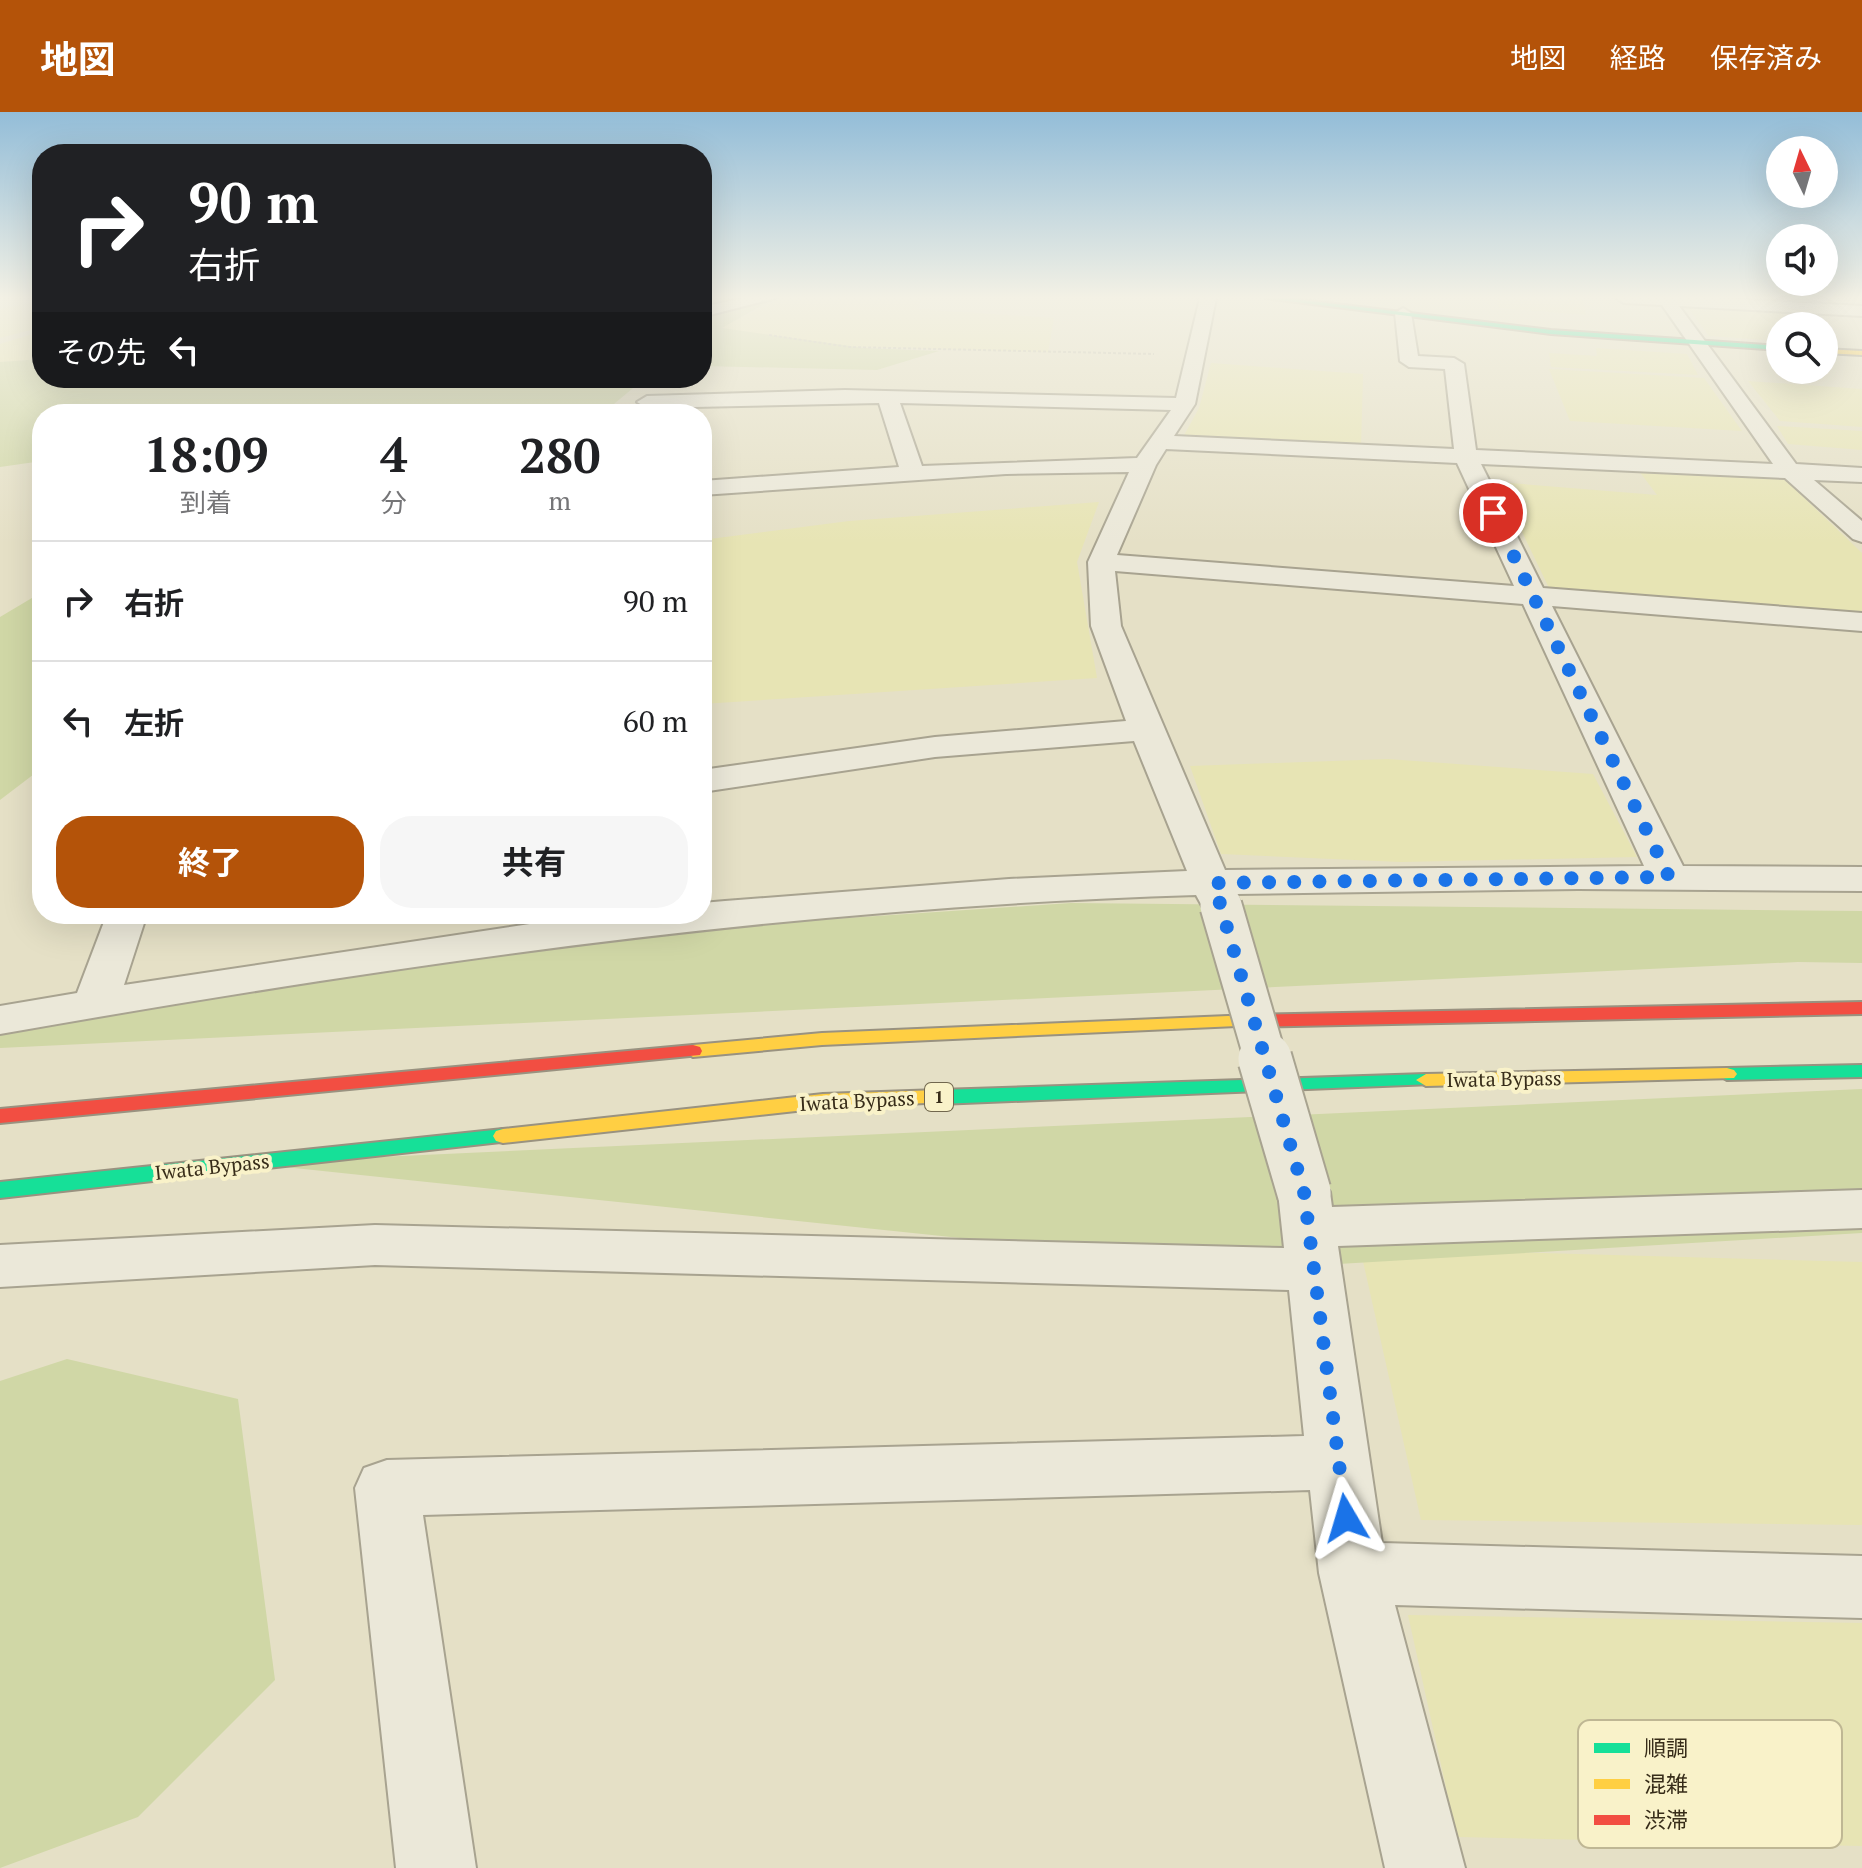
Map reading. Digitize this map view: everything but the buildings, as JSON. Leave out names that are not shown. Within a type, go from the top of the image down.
[{"type":"main road","points":[[0,1113],[822,1039],[1353,1017],[1862,1008]]},
{"type":"main road","name":"Iwata Bypass","points":[[0,1191],[823,1101],[1401,1081],[1862,1071]]},
{"type":"street","points":[[1190,380],[1185,404],[1144,465],[1101,562],[1106,626],[1146,730],[1218,894],[1309,1230],[1353,1573],[1425,1868]]},
{"type":"street","points":[[1456,380],[1466,457],[1669,877]]},
{"type":"street","points":[[1722,380],[1788,469],[1862,534]]},
{"type":"street","points":[[647,402],[845,396],[1185,404]]},
{"type":"street","points":[[888,399],[914,476]]},
{"type":"street","points":[[1160,442],[1788,469],[1862,475]]},
{"type":"street","points":[[712,487],[914,476],[1006,467],[1144,465]]},
{"type":"street","points":[[1101,562],[1862,622]]},
{"type":"street","points":[[712,780],[935,747],[1146,730]]},
{"type":"street","points":[[712,915],[932,897],[1218,894],[1669,877],[1862,879]]},
{"type":"street","points":[[95,1004],[123,924]]},
{"type":"street","points":[[0,1020],[281,971],[641,924]]},
{"type":"street","points":[[0,1266],[375,1245],[1309,1230],[1862,1209]]},
{"type":"street","points":[[436,1868],[387,1488],[1339,1462]]},
{"type":"street","points":[[1353,1573],[1862,1587]]},
{"type":"shaded area","points":[[1206,380],[1363,380],[1361,448],[1182,439],[1199,408]]},
{"type":"shaded area","points":[[1553,380],[1705,380],[1742,431],[1570,421]]},
{"type":"shaded area","points":[[1748,381],[1862,389],[1862,427],[1780,421]]},
{"type":"shaded area","points":[[1777,426],[1862,431],[1862,450],[1788,444]]},
{"type":"shaded area","points":[[1636,467],[1780,475],[1862,553],[1862,615],[1551,592],[1498,482],[1657,495]]},
{"type":"shaded area","points":[[1099,502],[1077,562],[1097,678],[712,703],[712,539],[849,521]]},
{"type":"shaded area","points":[[1388,759],[1593,774],[1637,857],[1401,862],[1221,854],[1190,766]]},
{"type":"shaded area","points":[[1360,1248],[1862,1262],[1862,1525],[1421,1520]]},
{"type":"shaded area","points":[[1408,1615],[1862,1623],[1862,1846],[1842,1846],[1842,1720],[1578,1720],[1578,1840],[1457,1837]]},
{"type":"green space","points":[[0,380],[32,380],[32,388],[633,388],[614,404],[32,404],[32,462],[0,467]]},
{"type":"green space","points":[[32,598],[32,776],[0,800],[0,617]]},
{"type":"green space","points":[[1071,903],[1862,911],[1862,963],[1798,962],[0,1048],[0,1035],[518,940]]},
{"type":"green space","points":[[1862,1089],[1862,1233],[1255,1269],[247,1163]]},
{"type":"green space","points":[[67,1359],[238,1399],[275,1680],[138,1817],[0,1868],[0,1381]]},
{"type":"traffic: fast","points":[[1727,1074],[1862,1071]]},
{"type":"traffic: fast","points":[[939,1097],[1426,1080]]},
{"type":"traffic: fast","points":[[0,1190],[503,1136]]},
{"type":"traffic: slow","points":[[693,1051],[822,1039],[1252,1021]]},
{"type":"traffic: slow","points":[[1426,1080],[1727,1074]]},
{"type":"traffic: slow","points":[[503,1136],[823,1101],[939,1097]]},
{"type":"traffic: jam","points":[[1252,1021],[1862,1008]]},
{"type":"traffic: jam","points":[[0,1116],[693,1051]]},
{"type":"route","points":[[1346,1518],[1304,1192],[1214,883],[1669,877],[1493,513]]}]
